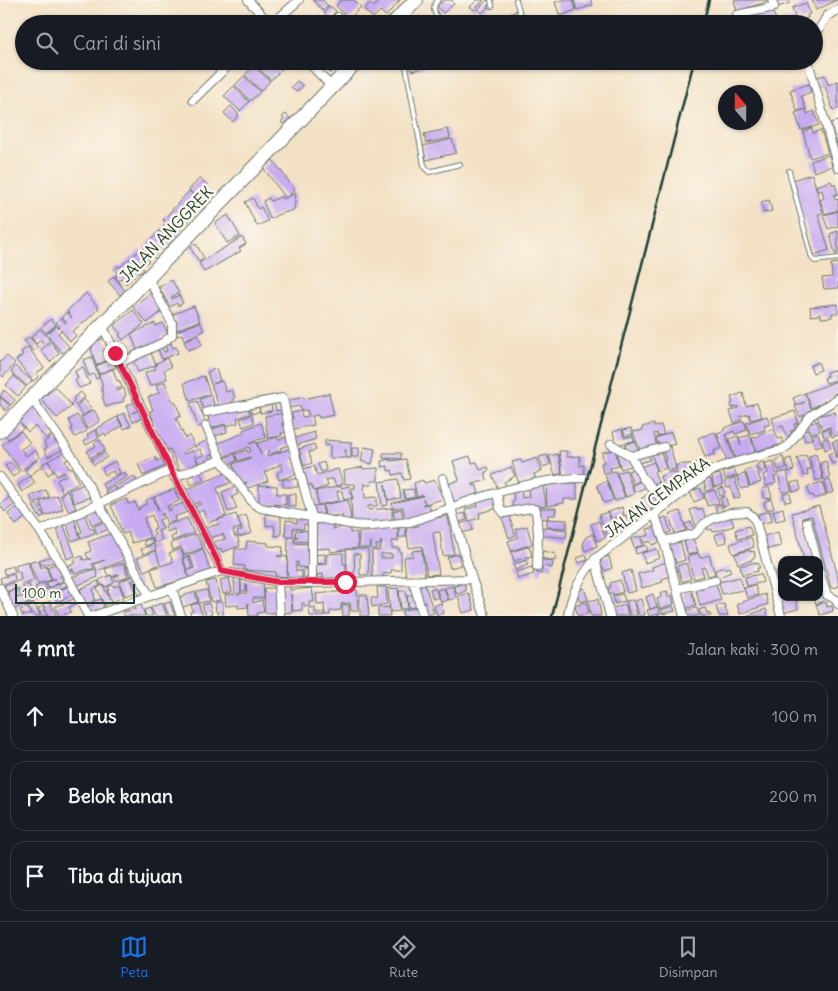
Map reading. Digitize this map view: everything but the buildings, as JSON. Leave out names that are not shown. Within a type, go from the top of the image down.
[{"type":"highway","points":[[402,15],[416,0]]},
{"type":"highway","name":"JALAN ANGGREK","points":[[0,431],[348,70]]},
{"type":"street","points":[[248,0],[262,15]]},
{"type":"street","points":[[281,15],[298,0]]},
{"type":"street","points":[[737,14],[774,7],[772,0]]},
{"type":"street","points":[[823,23],[827,16],[838,10]]},
{"type":"street","points":[[193,100],[224,70]]},
{"type":"street","points":[[316,70],[332,87]]},
{"type":"street","points":[[811,70],[838,168]]},
{"type":"street","points":[[120,363],[164,342],[172,335],[172,324],[148,278]]},
{"type":"street","points":[[102,325],[172,474],[221,571]]},
{"type":"street","points":[[207,412],[284,398],[292,443],[312,517],[312,583]]},
{"type":"street","name":"JALAN CEMPAKA","points":[[568,616],[576,586],[581,576],[595,559],[711,471],[732,463],[781,450],[788,446],[810,416],[838,398]]},
{"type":"street","points":[[32,399],[74,459],[149,596]]},
{"type":"street","points":[[206,426],[221,460],[257,506],[268,510],[355,524],[392,525],[410,522],[529,483],[552,479],[584,478]]},
{"type":"street","points":[[611,444],[631,456],[642,477],[667,506]]},
{"type":"street","points":[[631,456],[664,447]]},
{"type":"street","points":[[40,531],[172,474],[221,460]]},
{"type":"street","points":[[0,477],[40,531],[62,566],[88,616]]},
{"type":"street","points":[[443,478],[472,579],[485,616]]},
{"type":"street","points":[[497,493],[500,508],[504,513],[531,508],[536,510],[538,534],[536,567]]},
{"type":"street","points":[[664,541],[695,534],[708,521],[730,513],[747,512],[756,522],[780,616]]},
{"type":"street","points":[[655,515],[684,616]]},
{"type":"street","points":[[807,522],[816,556]]},
{"type":"street","points":[[595,559],[610,616]]},
{"type":"street","points":[[93,616],[221,571],[278,582],[312,583],[472,579]]},
{"type":"street","points":[[677,589],[715,580]]},
{"type":"street","points":[[413,581],[423,616]]},
{"type":"street","points":[[278,582],[280,616]]},
{"type":"street","points":[[823,583],[828,595],[835,599],[838,604]]},
{"type":"street","points":[[0,588],[13,616]]},
{"type":"street","points":[[172,588],[181,616]]},
{"type":"lane","points":[[436,15],[433,8],[438,0]]},
{"type":"lane","points":[[491,0],[492,6]]},
{"type":"lane","points":[[516,0],[520,15]]},
{"type":"lane","points":[[408,70],[426,170],[429,172],[460,164]]},
{"type":"lane","points":[[789,171],[812,258],[819,262],[838,258]]},
{"type":"railway","points":[[705,15],[709,0]]},
{"type":"railway","points":[[552,616],[692,70]]},
{"type":"route","points":[[115,353],[221,571],[278,582],[345,582]]}]
